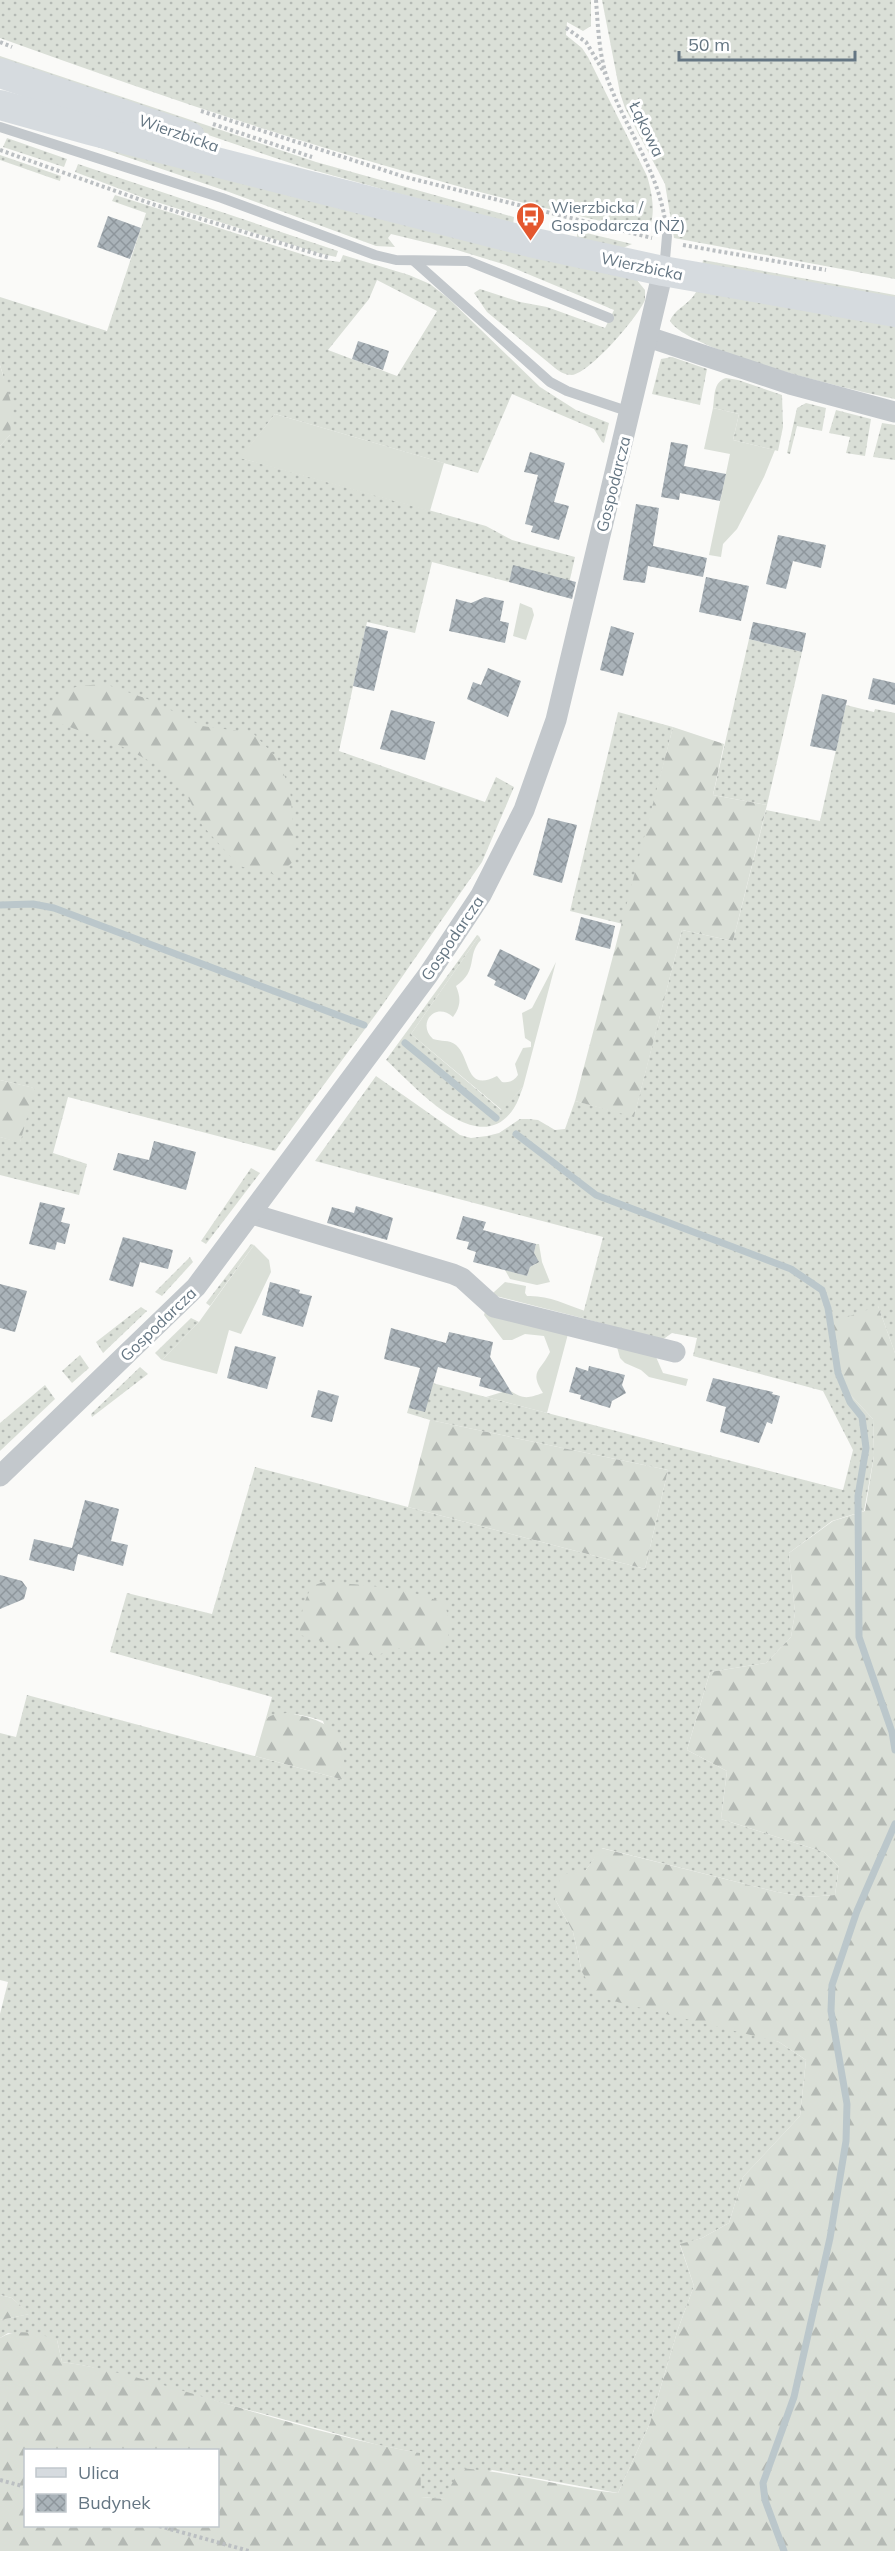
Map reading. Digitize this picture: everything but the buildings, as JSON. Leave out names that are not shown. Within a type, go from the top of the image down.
[{"type":"street","name":"Wierzbicka","points":[[0,72],[392,206]]},
{"type":"street","name":"Wierzbicka","points":[[0,105],[530,242],[663,271],[895,312]]},
{"type":"street","name":"Gospodarcza","points":[[0,1476],[196,1287],[441,956],[481,895],[507,846],[538,773],[556,720],[663,271]]},
{"type":"street","points":[[648,337],[789,384],[895,412]]},
{"type":"street","points":[[252,1214],[453,1274],[462,1278],[494,1307],[675,1352]]},
{"type":"lane","points":[[41,117],[56,146]]},
{"type":"lane","points":[[0,127],[222,198],[382,257],[414,261],[468,261],[609,318]]},
{"type":"lane","points":[[663,271],[667,239]]},
{"type":"lane","points":[[414,261],[550,382],[567,391],[630,412]]},
{"type":"path","name":"Łąkowa","points":[[596,0],[608,81],[654,177],[661,197],[667,239]]},
{"type":"path","points":[[566,28],[586,42],[595,54],[608,81]]},
{"type":"path","points":[[0,42],[20,50]]},
{"type":"path","points":[[193,109],[405,177],[667,239],[832,272]]},
{"type":"path","points":[[209,123],[315,158]]},
{"type":"path","points":[[0,150],[152,204],[320,256],[337,260],[344,243]]},
{"type":"path","points":[[0,2480],[24,2486]]},
{"type":"path","points":[[163,2527],[249,2551]]},
{"type":"green space","points":[[0,0],[591,0],[591,26],[583,31],[567,22],[566,35],[582,48],[588,57],[647,176],[653,204],[650,226],[647,232],[515,201],[381,165],[216,114],[0,38]]},
{"type":"green space","points":[[602,0],[895,0],[895,279],[674,238],[665,184],[625,108],[620,93]]},
{"type":"green space","points":[[0,56],[316,162],[514,217],[513,225],[302,167],[0,64]]},
{"type":"green space","points":[[7,138],[67,159],[64,167],[3,147]]},
{"type":"green space","points":[[74,139],[636,279],[645,290],[645,300],[624,331],[601,355],[580,372],[567,374],[555,368],[487,312],[474,293],[480,289],[520,302],[547,307],[605,328],[614,310],[506,265],[457,250],[391,234],[388,238],[395,247],[376,246],[229,192]]},
{"type":"green space","points":[[0,155],[61,176],[60,181],[0,160]]},
{"type":"green space","points":[[78,164],[338,251],[336,257],[144,198],[75,172]]},
{"type":"green space","points":[[115,195],[317,259],[340,262],[343,255],[409,275],[430,284],[448,298],[540,387],[576,410],[609,423],[604,443],[594,429],[512,394],[478,473],[275,414],[241,458],[486,526],[512,540],[575,557],[566,597],[544,592],[549,576],[513,566],[509,582],[432,562],[415,633],[367,622],[339,751],[485,802],[496,777],[514,787],[482,862],[379,1010],[275,1151],[68,1097],[53,1153],[87,1164],[79,1195],[0,1175],[0,1137],[20,1142],[34,1088],[0,1080],[0,446],[10,435],[0,365],[0,297],[107,331],[146,213],[112,201]],"holes":[[[377,280],[437,311],[397,376],[328,350],[369,299]]]},
{"type":"green space","points":[[578,231],[632,244],[623,248],[576,240]]},
{"type":"green space","points":[[703,260],[895,295],[895,300],[702,266]]},
{"type":"green space","points":[[697,290],[895,325],[895,399],[775,369],[708,345],[683,333],[670,321]]},
{"type":"green space","points":[[672,357],[707,369],[700,405],[652,394],[661,359]]},
{"type":"green space","points":[[0,365],[12,406],[10,435],[0,446]]},
{"type":"green space","points":[[726,378],[782,395],[783,427],[778,451],[733,440],[739,414],[713,408],[717,386]]},
{"type":"green space","points":[[806,403],[826,408],[822,431],[797,426],[790,454],[787,453],[797,408]]},
{"type":"green space","points":[[713,408],[739,414],[733,440],[775,450],[737,529],[723,544],[721,557],[709,555],[730,454],[704,449]]},
{"type":"green space","points":[[836,410],[871,419],[865,456],[846,453],[850,437],[829,433]]},
{"type":"green space","points":[[275,414],[444,463],[430,511],[240,458]]},
{"type":"green space","points":[[882,423],[895,425],[895,460],[873,457]]},
{"type":"green space","points":[[520,603],[532,608],[534,615],[526,640],[513,636]]},
{"type":"green space","points":[[749,639],[802,652],[767,805],[713,795]]},
{"type":"green space","points":[[105,684],[153,701],[202,726],[253,733],[277,758],[290,789],[296,859],[278,875],[239,866],[202,825],[182,785],[159,766],[121,746],[56,722],[46,709],[59,695],[72,688]]},
{"type":"green space","points":[[846,705],[874,712],[875,709],[895,713],[895,1353],[878,1306],[845,1389],[873,1419],[874,1456],[864,1511],[832,1521],[789,1553],[795,1613],[791,1637],[766,1663],[710,1672],[687,1750],[727,1771],[721,1819],[824,1852],[839,1867],[835,1895],[806,1897],[777,1892],[602,1848],[586,1870],[555,1899],[573,1932],[582,1972],[779,2042],[806,2060],[800,2116],[743,2177],[729,2223],[702,2238],[680,2245],[694,2286],[678,2329],[650,2423],[618,2493],[492,2470],[444,2499],[420,2497],[419,2453],[378,2445],[87,2366],[62,2362],[57,2340],[8,2333],[0,2338],[0,2320],[29,2314],[12,2298],[0,2295],[0,2014],[8,1982],[0,1980],[0,1733],[16,1737],[27,1695],[344,1780],[323,1721],[287,1714],[266,1718],[272,1697],[110,1652],[127,1593],[212,1614],[255,1467],[645,1569],[668,1470],[430,1420],[407,1413],[417,1379],[843,1490],[853,1450],[823,1391],[693,1356],[697,1338],[672,1333],[662,1340],[582,1318],[603,1237],[315,1161],[376,1076],[460,1135],[471,1138],[499,1133],[520,1119],[538,1120],[555,1130],[565,1129],[575,1101],[634,1116],[682,930],[733,941],[766,810],[820,821]]},
{"type":"green space","points":[[618,712],[673,727],[623,924],[570,911]]},
{"type":"green space","points":[[673,727],[724,744],[713,795],[767,805],[733,941],[682,930],[634,1117],[575,1101]]},
{"type":"green space","points":[[477,935],[479,936],[411,1034],[501,1110],[523,1087],[514,1108],[500,1122],[483,1127],[466,1123],[447,1114],[386,1060]]},
{"type":"green space","points":[[479,936],[481,940],[474,951],[470,968],[463,980],[456,986],[459,1002],[456,1013],[453,1017],[440,1011],[435,1013],[427,1021],[427,1027],[433,1039],[456,1045],[470,1072],[479,1080],[497,1076],[502,1082],[507,1082],[518,1075],[515,1064],[523,1048],[531,1047],[531,1042],[525,1038],[522,1013],[532,1008],[556,962],[523,1087],[502,1110],[411,1034]]},
{"type":"green space","points":[[0,1080],[35,1088],[20,1143],[0,1137]]},
{"type":"green space","points":[[251,1168],[260,1173],[206,1244],[201,1241]]},
{"type":"green space","points":[[251,1244],[254,1245],[210,1306],[206,1303]]},
{"type":"green space","points":[[536,1244],[539,1244],[542,1262],[550,1282],[537,1285],[510,1279],[505,1270],[527,1276],[530,1267],[536,1264],[534,1253]]},
{"type":"green space","points":[[254,1245],[269,1260],[271,1272],[241,1334],[229,1330],[217,1374],[162,1360],[199,1322]]},
{"type":"green space","points":[[190,1257],[193,1262],[162,1296],[155,1292]]},
{"type":"green space","points":[[505,1282],[526,1286],[527,1296],[549,1298],[585,1311],[582,1318],[496,1296],[493,1293]]},
{"type":"green space","points":[[878,1306],[895,1353],[895,2551],[0,2551],[0,2338],[21,2332],[43,2335],[57,2340],[62,2362],[121,2373],[317,2430],[420,2453],[421,2497],[444,2499],[460,2468],[618,2493],[650,2423],[678,2329],[694,2286],[680,2244],[702,2238],[729,2223],[743,2177],[800,2116],[806,2060],[779,2042],[597,1997],[582,1972],[573,1932],[555,1899],[561,1875],[586,1870],[601,1848],[777,1892],[806,1897],[835,1895],[839,1867],[824,1852],[721,1819],[727,1771],[687,1750],[710,1672],[766,1663],[791,1637],[795,1613],[789,1553],[833,1521],[865,1511],[874,1456],[873,1419],[845,1389],[833,1322]]},
{"type":"green space","points":[[141,1307],[147,1311],[103,1353],[96,1342]]},
{"type":"green space","points":[[485,1312],[568,1334],[547,1413],[486,1397],[509,1390],[526,1397],[543,1393],[536,1376],[550,1352],[544,1336],[525,1334],[512,1340],[503,1340],[484,1315]]},
{"type":"green space","points":[[191,1318],[199,1322],[162,1360],[155,1353]]},
{"type":"green space","points":[[617,1347],[656,1357],[663,1373],[688,1379],[686,1386],[649,1377],[641,1370],[625,1363],[620,1358]]},
{"type":"green space","points":[[80,1355],[89,1368],[72,1383],[62,1371]]},
{"type":"green space","points":[[140,1367],[148,1374],[92,1417],[91,1414]]},
{"type":"green space","points":[[45,1385],[55,1399],[0,1451],[0,1423]]},
{"type":"green space","points":[[430,1420],[668,1470],[645,1569],[408,1507]]},
{"type":"green space","points":[[324,1582],[401,1590],[445,1604],[450,1624],[447,1642],[435,1650],[398,1648],[375,1656],[300,1635],[306,1598],[312,1586]]},
{"type":"green space","points":[[288,1713],[316,1720],[334,1732],[343,1750],[344,1780],[255,1756],[266,1718],[275,1714]]},
{"type":"green space","points":[[0,2295],[12,2298],[30,2314],[0,2320]]},
{"type":"waterway","points":[[0,905],[33,904],[54,908],[364,1025]]},
{"type":"waterway","points":[[405,1043],[496,1118]]},
{"type":"waterway","points":[[516,1134],[596,1195],[791,1269],[822,1290],[828,1308],[838,1373],[850,1402],[862,1417],[866,1448],[858,1496],[859,1637],[892,1732],[895,1750]]},
{"type":"waterway","points":[[784,2551],[765,2500],[763,2483],[794,2397],[830,2238],[846,2141],[847,2104],[831,2011],[832,1985],[857,1911],[895,1824]]},
{"type":"place","name":"Wierzbicka / Gospodarcza (NŻ)","points":[[530,242]]}]
